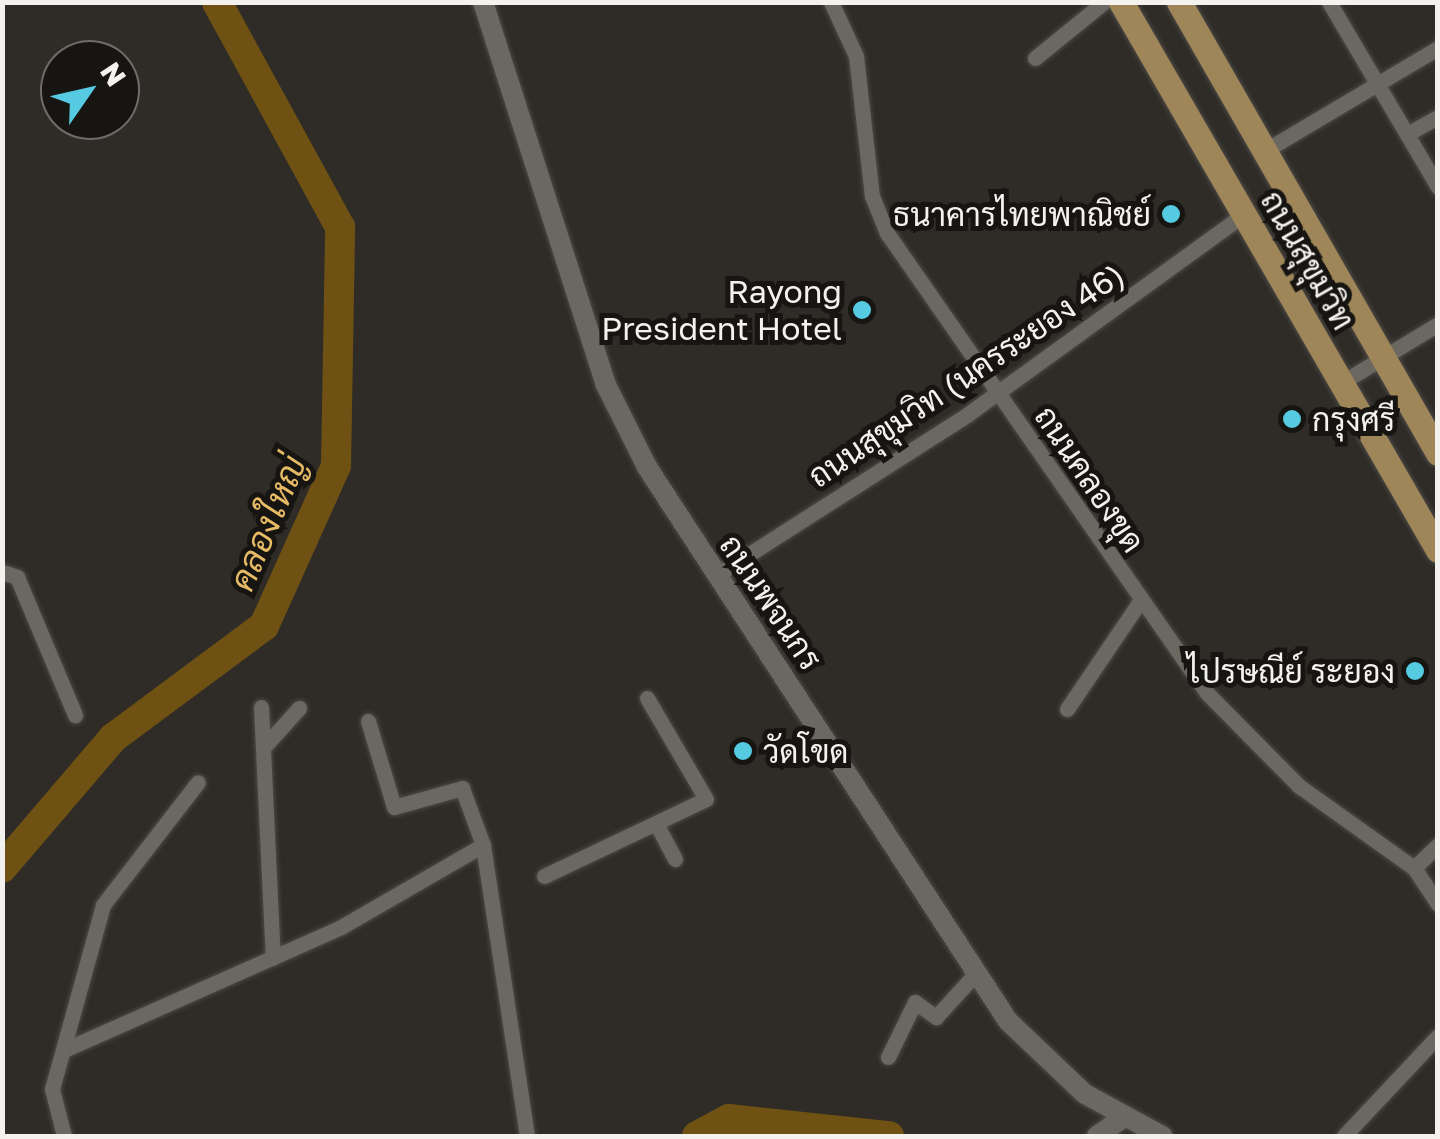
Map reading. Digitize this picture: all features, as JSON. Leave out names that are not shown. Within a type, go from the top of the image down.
[{"type":"main road","name":"ถนนสุขุมวิท","points":[[1121,2],[1438,550]]},
{"type":"main road","name":"ถนนสุขุมวิท","points":[[1179,2],[1438,453]]},
{"type":"street","name":"ถนนพจนกร","points":[[483,2],[604,383],[715,576],[1008,1022],[1099,1102],[1156,1133]]},
{"type":"street","name":"ถนนคลองขุด","points":[[832,2],[859,70],[878,214],[1140,600],[1262,752],[1414,868],[1438,904]]},
{"type":"street","points":[[1035,58],[1104,2]]},
{"type":"street","points":[[1329,2],[1438,187]]},
{"type":"street","points":[[1266,150],[1438,48]]},
{"type":"street","points":[[1407,134],[1438,117]]},
{"type":"street","name":"ถนนสุขุมวิท (นครระยอง 46)","points":[[715,576],[998,392],[1244,214]]},
{"type":"street","points":[[1341,383],[1438,324]]},
{"type":"street","points":[[2,572],[17,577],[75,715]]},
{"type":"street","points":[[1068,709],[1140,600]]},
{"type":"street","points":[[544,876],[658,829],[706,799],[647,698]]},
{"type":"street","points":[[262,707],[273,958]]},
{"type":"street","points":[[264,748],[299,708]]},
{"type":"street","points":[[368,722],[394,807],[462,788],[484,845],[527,1136]]},
{"type":"street","points":[[64,1136],[52,1089],[66,1049],[102,905],[198,782]]},
{"type":"street","points":[[658,829],[675,858]]},
{"type":"street","points":[[66,1049],[273,958],[484,845]]},
{"type":"street","points":[[1414,868],[1438,845]]},
{"type":"street","points":[[888,1057],[915,1002],[936,1016],[976,973]]},
{"type":"street","points":[[1344,1136],[1438,1036]]},
{"type":"street","points":[[1097,1136],[1124,1116]]},
{"type":"waterway","name":"คลองใหญ่","points":[[2,868],[113,738],[264,626],[336,466],[340,227],[217,2]]},
{"type":"waterway","name":"คลองใหญ่","points":[[697,1136],[729,1119],[889,1136]]},
{"type":"place","name":"ธนาคารไทยพาณิชย์","points":[[1171,214]]},
{"type":"place","name":"Rayong President Hotel","points":[[862,310]]},
{"type":"place","name":"กรุงศรี","points":[[1292,419]]},
{"type":"place","name":"ไปรษณีย์ ระยอง","points":[[1415,671]]},
{"type":"place","name":"วัดโขด","points":[[743,751]]}]
